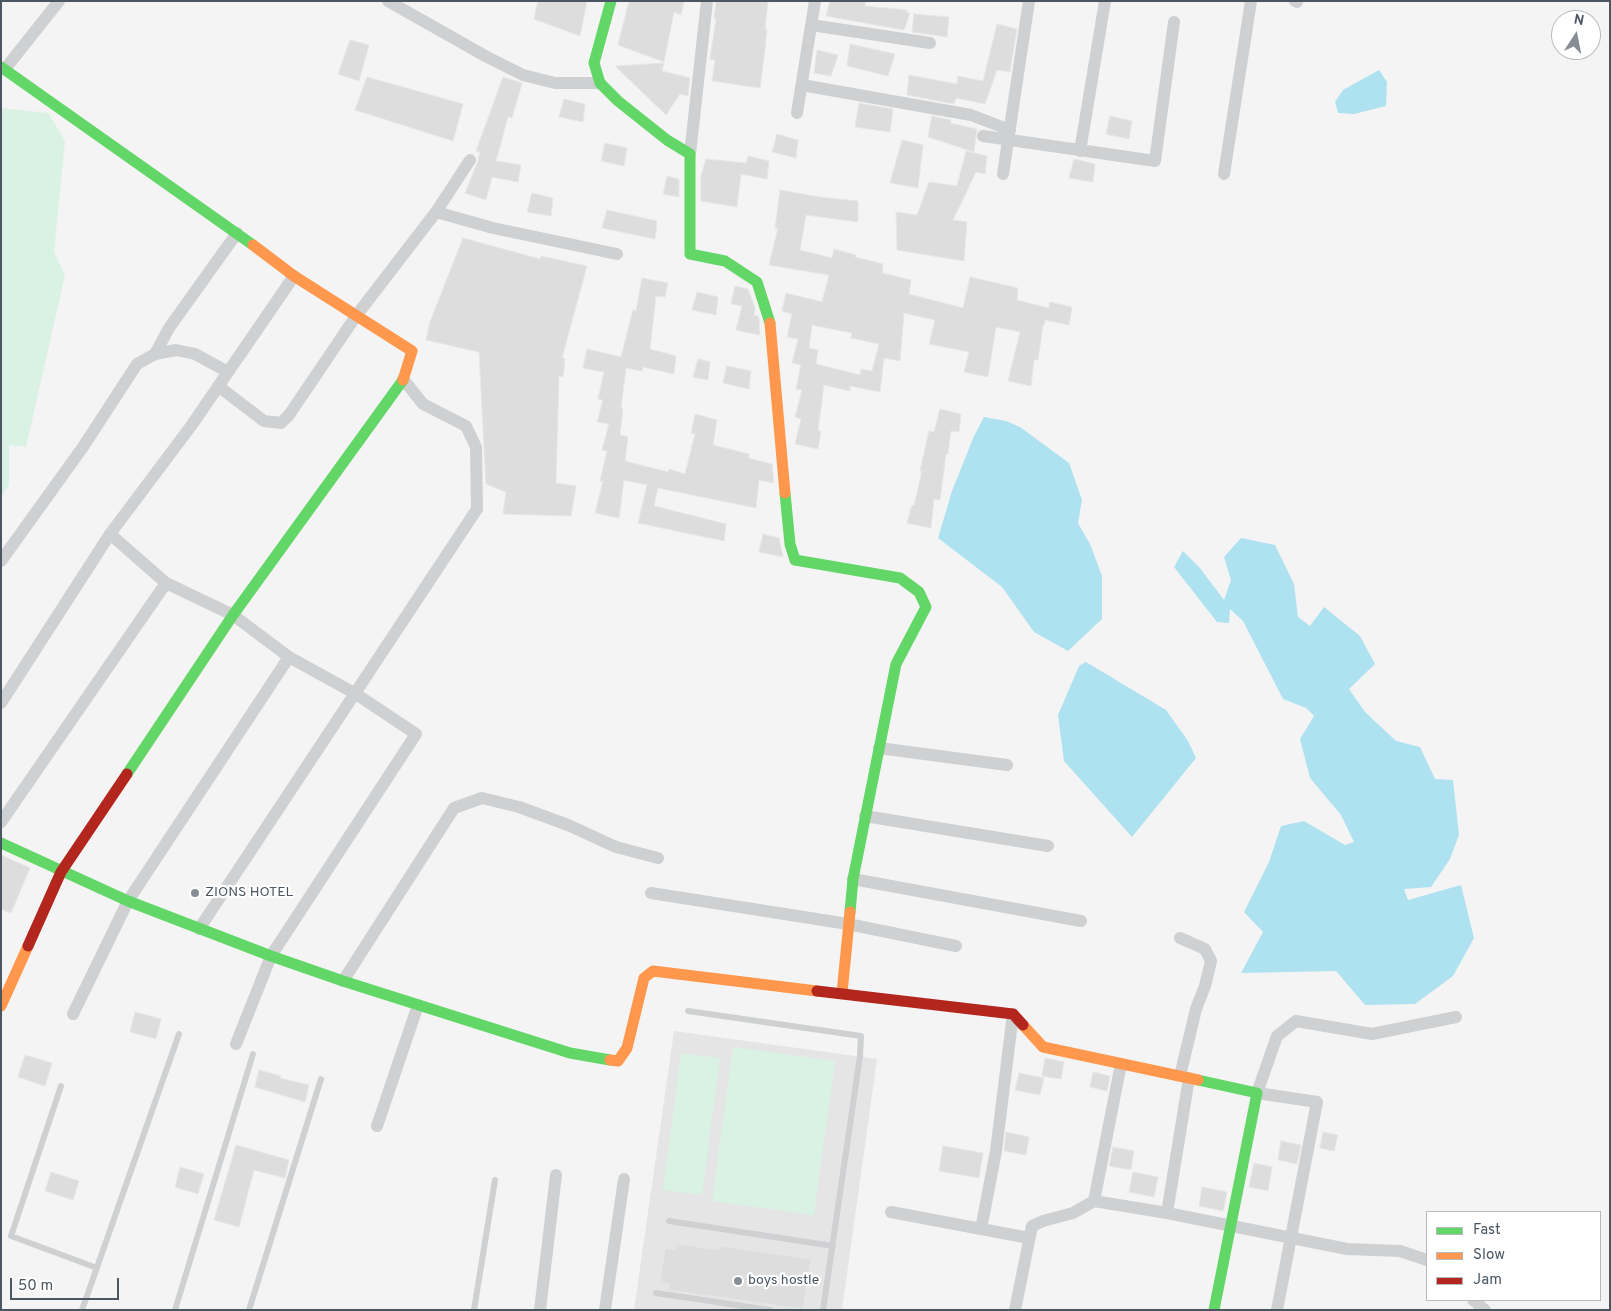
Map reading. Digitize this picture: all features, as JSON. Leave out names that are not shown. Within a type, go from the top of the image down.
[{"type":"street","points":[[1,1006],[61,872],[233,615],[403,379],[412,351],[294,276],[237,232],[3,68],[59,1]]},
{"type":"street","points":[[388,1],[487,57],[523,75],[555,83],[600,83]]},
{"type":"street","points":[[611,1],[594,63],[600,83],[618,101],[653,129],[690,154]]},
{"type":"street","points":[[707,1],[690,154],[690,254],[725,261],[757,282],[769,317],[790,544],[795,560],[900,578],[920,592],[926,607],[896,664],[853,879],[842,993]]},
{"type":"street","points":[[797,113],[815,1]]},
{"type":"street","points":[[1003,174],[1029,1]]},
{"type":"street","points":[[1080,150],[1105,1]]},
{"type":"street","points":[[1224,174],[1251,1]]},
{"type":"street","points":[[982,136],[1009,135],[1080,150],[1155,161],[1174,22]]},
{"type":"street","points":[[811,24],[930,43]]},
{"type":"street","points":[[802,85],[971,115],[1009,135]]},
{"type":"street","points":[[218,386],[264,421],[282,422],[356,316],[436,212],[470,160]]},
{"type":"street","points":[[436,212],[494,228],[617,254]]},
{"type":"street","points":[[155,354],[169,328],[237,232]]},
{"type":"street","points":[[1,703],[110,534],[190,426],[294,276]]},
{"type":"street","points":[[1,561],[83,447],[137,364],[155,354],[176,350],[195,354],[228,372]]},
{"type":"street","points":[[199,929],[477,510],[476,447],[466,426],[423,404],[403,379]]},
{"type":"street","points":[[110,534],[166,583],[233,615],[289,657],[356,694],[416,734],[271,956],[236,1044]]},
{"type":"street","points":[[1,822],[166,583]]},
{"type":"street","points":[[73,1014],[128,901],[289,657]]},
{"type":"street","points":[[879,748],[1007,765]]},
{"type":"street","points":[[343,981],[454,808],[482,798],[519,807],[568,825],[616,847],[658,858]]},
{"type":"street","points":[[865,816],[1048,846]]},
{"type":"street","points":[[1,843],[128,901],[271,956],[343,981],[570,1053],[618,1061],[627,1048],[644,978],[653,971],[1013,1014],[1043,1047],[1257,1093],[1317,1102],[1277,1310]]},
{"type":"street","points":[[853,879],[1081,921]]},
{"type":"street","points":[[651,894],[848,924],[956,946]]},
{"type":"street","points":[[1167,1213],[1196,1010],[1205,986],[1211,961],[1205,949],[1193,942],[1180,938]]},
{"type":"street","points":[[377,1126],[418,1005]]},
{"type":"street","points":[[981,1229],[996,1151],[1013,1014]]},
{"type":"street","points":[[1214,1310],[1257,1093],[1277,1036],[1296,1021],[1372,1034],[1456,1017]]},
{"type":"street","points":[[1094,1200],[1121,1064]]},
{"type":"street","points":[[540,1310],[556,1175]]},
{"type":"street","points":[[605,1310],[624,1179]]},
{"type":"street","points":[[1015,1310],[1032,1226],[1073,1213],[1094,1200],[1347,1249],[1400,1251],[1426,1260]]},
{"type":"street","points":[[891,1212],[1029,1238]]},
{"type":"street","points":[[1474,1301],[1485,1310]]},
{"type":"lane","points":[[688,1012],[861,1036],[824,1310]]},
{"type":"lane","points":[[82,1310],[179,1034]]},
{"type":"lane","points":[[175,1310],[253,1054]]},
{"type":"lane","points":[[249,1310],[322,1079]]},
{"type":"lane","points":[[61,1086],[11,1236],[97,1268]]},
{"type":"lane","points":[[474,1310],[495,1180]]},
{"type":"lane","points":[[669,1222],[832,1246]]},
{"type":"lane","points":[[656,1293],[770,1310]]},
{"type":"shaded area","points":[[674,1031],[877,1059],[842,1310],[634,1310]]},
{"type":"green space","points":[[1,108],[48,113],[65,141],[54,252],[65,275],[26,447],[9,445],[9,485],[1,497]]},
{"type":"green space","points":[[733,1047],[835,1061],[814,1215],[712,1201]]},
{"type":"green space","points":[[681,1053],[720,1058],[702,1195],[663,1190]]},
{"type":"water","points":[[1379,70],[1387,82],[1386,106],[1354,114],[1338,113],[1335,102],[1343,90]]},
{"type":"water","points":[[984,417],[1006,421],[1020,427],[1069,463],[1082,500],[1078,523],[1090,544],[1102,576],[1102,619],[1068,651],[1034,632],[1002,587],[938,538],[952,491],[974,436]]},
{"type":"water","points":[[1241,538],[1275,545],[1294,584],[1298,617],[1310,626],[1324,607],[1360,636],[1375,664],[1349,689],[1365,712],[1396,741],[1420,747],[1435,779],[1453,780],[1459,835],[1450,859],[1431,887],[1404,889],[1408,900],[1461,885],[1474,938],[1453,976],[1415,1004],[1365,1005],[1336,971],[1241,973],[1263,932],[1244,912],[1269,862],[1281,826],[1304,821],[1345,845],[1354,842],[1341,815],[1310,778],[1300,739],[1314,716],[1306,708],[1283,699],[1243,621],[1230,609],[1229,623],[1217,622],[1174,567],[1183,551],[1200,568],[1224,600],[1231,580],[1224,557]]},
{"type":"water","points":[[1086,662],[1166,710],[1188,741],[1196,758],[1132,837],[1064,761],[1058,715],[1079,666]]},
{"type":"building","points":[[538,1],[587,1],[580,36],[534,19]]},
{"type":"building","points":[[629,1],[684,1],[681,15],[674,12],[664,62],[618,45]]},
{"type":"building","points":[[716,1],[768,1],[765,29],[767,29],[760,88],[712,81],[715,60],[710,59],[716,19],[714,19]]},
{"type":"building","points":[[830,1],[866,1],[865,6],[907,10],[907,13],[910,13],[904,30],[826,16]]},
{"type":"building","points":[[914,14],[949,17],[947,37],[912,32]]},
{"type":"building","points":[[997,24],[1017,29],[1010,72],[997,70],[985,104],[956,98],[954,104],[907,95],[909,75],[957,84],[958,76],[983,81]]},
{"type":"building","points":[[350,40],[369,45],[359,81],[338,74]]},
{"type":"building","points":[[850,44],[895,54],[888,76],[847,66]]},
{"type":"building","points":[[817,50],[838,55],[831,76],[814,73]]},
{"type":"building","points":[[664,63],[662,71],[690,78],[688,96],[680,94],[666,115],[615,66]]},
{"type":"building","points":[[367,77],[463,104],[453,141],[355,110]]},
{"type":"building","points":[[503,77],[522,83],[512,118],[508,117],[496,161],[521,165],[518,182],[492,177],[486,200],[465,193],[478,161],[480,152],[476,151]]},
{"type":"building","points":[[564,99],[585,104],[583,122],[559,117]]},
{"type":"building","points":[[859,103],[893,109],[890,132],[855,127]]},
{"type":"building","points":[[932,116],[951,120],[950,123],[977,129],[974,152],[928,137]]},
{"type":"building","points":[[1110,116],[1132,121],[1129,139],[1106,134]]},
{"type":"building","points":[[777,134],[798,140],[796,158],[772,152]]},
{"type":"building","points":[[902,140],[923,145],[918,188],[890,183]]},
{"type":"building","points":[[605,143],[627,148],[624,166],[601,161]]},
{"type":"building","points":[[966,151],[987,156],[985,174],[976,172],[953,220],[967,222],[964,261],[897,250],[896,212],[917,215],[929,182],[957,186]]},
{"type":"building","points":[[748,156],[769,161],[767,179],[741,174],[737,207],[701,201],[701,176],[706,159],[746,163]]},
{"type":"building","points":[[1074,159],[1095,164],[1093,182],[1069,178]]},
{"type":"building","points":[[667,176],[679,179],[679,197],[663,194]]},
{"type":"building","points":[[780,190],[858,201],[858,222],[806,215],[800,250],[832,258],[834,249],[856,255],[855,257],[883,264],[882,273],[911,280],[909,294],[963,308],[970,277],[1018,288],[1017,300],[1049,308],[1050,302],[1072,307],[1069,325],[1045,320],[1038,360],[1034,360],[1031,386],[1008,381],[1020,332],[996,327],[988,377],[964,372],[969,352],[929,344],[935,320],[904,313],[900,361],[884,358],[880,392],[850,386],[850,391],[824,385],[818,431],[821,431],[818,449],[795,444],[801,419],[795,417],[802,390],[796,389],[801,365],[792,363],[798,339],[787,337],[792,314],[782,311],[786,293],[822,302],[829,275],[769,265],[778,228],[775,228]],"holes":[[[812,325],[852,333],[851,338],[879,344],[872,371],[861,369],[860,375],[816,364],[818,350],[809,348]]]},
{"type":"building","points":[[532,193],[553,198],[551,216],[527,212]]},
{"type":"building","points":[[607,210],[657,221],[655,239],[602,228]]},
{"type":"building","points":[[463,238],[540,259],[541,256],[587,266],[562,358],[565,359],[563,377],[559,376],[556,483],[576,486],[571,516],[503,514],[506,492],[486,484],[479,352],[426,340],[430,322]]},
{"type":"building","points":[[642,278],[668,283],[665,297],[656,296],[650,349],[676,356],[674,374],[643,367],[642,371],[626,368],[620,435],[628,437],[625,461],[668,472],[669,469],[685,474],[695,434],[691,433],[695,414],[717,420],[713,445],[749,454],[748,458],[772,464],[774,483],[759,480],[756,508],[658,488],[654,506],[726,524],[724,541],[638,523],[647,485],[624,480],[619,518],[595,513],[603,481],[600,481],[607,451],[602,450],[609,424],[597,422],[603,400],[598,399],[604,372],[583,368],[587,349],[621,357],[633,310],[636,311]]},
{"type":"building","points":[[735,286],[748,289],[755,308],[754,315],[758,316],[759,319],[760,335],[736,330],[742,306],[731,304]]},
{"type":"building","points":[[697,292],[718,297],[716,315],[692,310]]},
{"type":"building","points":[[698,359],[710,362],[708,380],[693,377]]},
{"type":"building","points":[[727,366],[751,371],[749,389],[723,383]]},
{"type":"building","points":[[940,409],[961,414],[959,432],[951,431],[940,500],[934,499],[931,528],[907,523],[912,505],[914,506],[929,431],[934,432]]},
{"type":"building","points":[[763,534],[779,538],[783,557],[759,552]]},
{"type":"building","points":[[1,855],[30,868],[11,913],[1,909]]},
{"type":"building","points":[[135,1012],[161,1019],[156,1039],[130,1032]]},
{"type":"building","points":[[25,1055],[52,1063],[45,1086],[18,1077]]},
{"type":"building","points":[[1045,1058],[1064,1062],[1061,1079],[1042,1076]]},
{"type":"building","points":[[259,1070],[281,1076],[280,1078],[309,1085],[305,1102],[255,1087]]},
{"type":"building","points":[[1093,1072],[1110,1076],[1107,1091],[1090,1087]]},
{"type":"building","points":[[1019,1073],[1044,1078],[1040,1095],[1015,1090]]},
{"type":"building","points":[[1006,1132],[1029,1137],[1026,1155],[1004,1151]]},
{"type":"building","points":[[1323,1132],[1338,1135],[1334,1151],[1320,1148]]},
{"type":"building","points":[[1281,1141],[1301,1145],[1297,1164],[1278,1160]]},
{"type":"building","points":[[236,1145],[289,1160],[285,1178],[254,1170],[239,1227],[214,1220]]},
{"type":"building","points":[[943,1146],[983,1153],[979,1178],[939,1171]]},
{"type":"building","points":[[1113,1147],[1134,1151],[1131,1170],[1109,1166]]},
{"type":"building","points":[[1254,1163],[1272,1167],[1268,1191],[1249,1187]]},
{"type":"building","points":[[180,1167],[204,1174],[198,1194],[175,1187]]},
{"type":"building","points":[[51,1172],[79,1181],[73,1200],[45,1191]]},
{"type":"building","points":[[1133,1172],[1158,1177],[1154,1197],[1129,1192]]},
{"type":"building","points":[[1202,1187],[1227,1192],[1223,1211],[1199,1206]]},
{"type":"building","points":[[676,1244],[719,1250],[720,1246],[811,1259],[803,1309],[669,1290],[670,1284],[660,1283],[665,1248],[675,1250]]},
{"type":"traffic: fast","points":[[611,1],[594,63],[600,83],[618,101],[667,140],[690,154],[690,254],[725,261],[757,282],[770,323]]},
{"type":"traffic: fast","points":[[1,67],[253,245]]},
{"type":"traffic: fast","points":[[127,774],[233,615],[403,380]]},
{"type":"traffic: fast","points":[[785,493],[790,544],[795,560],[900,578],[919,592],[926,607],[896,664],[853,879],[850,912]]},
{"type":"traffic: fast","points":[[1,843],[128,901],[271,956],[343,981],[570,1053],[610,1060]]},
{"type":"traffic: fast","points":[[1198,1080],[1257,1093],[1214,1310]]},
{"type":"traffic: slow","points":[[253,245],[294,276],[412,351],[403,380]]},
{"type":"traffic: slow","points":[[770,323],[785,493]]},
{"type":"traffic: slow","points":[[842,993],[850,912]]},
{"type":"traffic: slow","points":[[1,1006],[28,946]]},
{"type":"traffic: slow","points":[[610,1060],[618,1061],[627,1048],[644,978],[653,971],[817,991]]},
{"type":"traffic: slow","points":[[1023,1025],[1043,1047],[1198,1080]]},
{"type":"traffic: jam","points":[[28,946],[61,872],[127,774]]},
{"type":"traffic: jam","points":[[817,991],[1013,1014],[1023,1025]]},
{"type":"place","name":"ZIONS HOTEL","points":[[195,893]]},
{"type":"place","name":"boys hostle","points":[[738,1281]]}]
